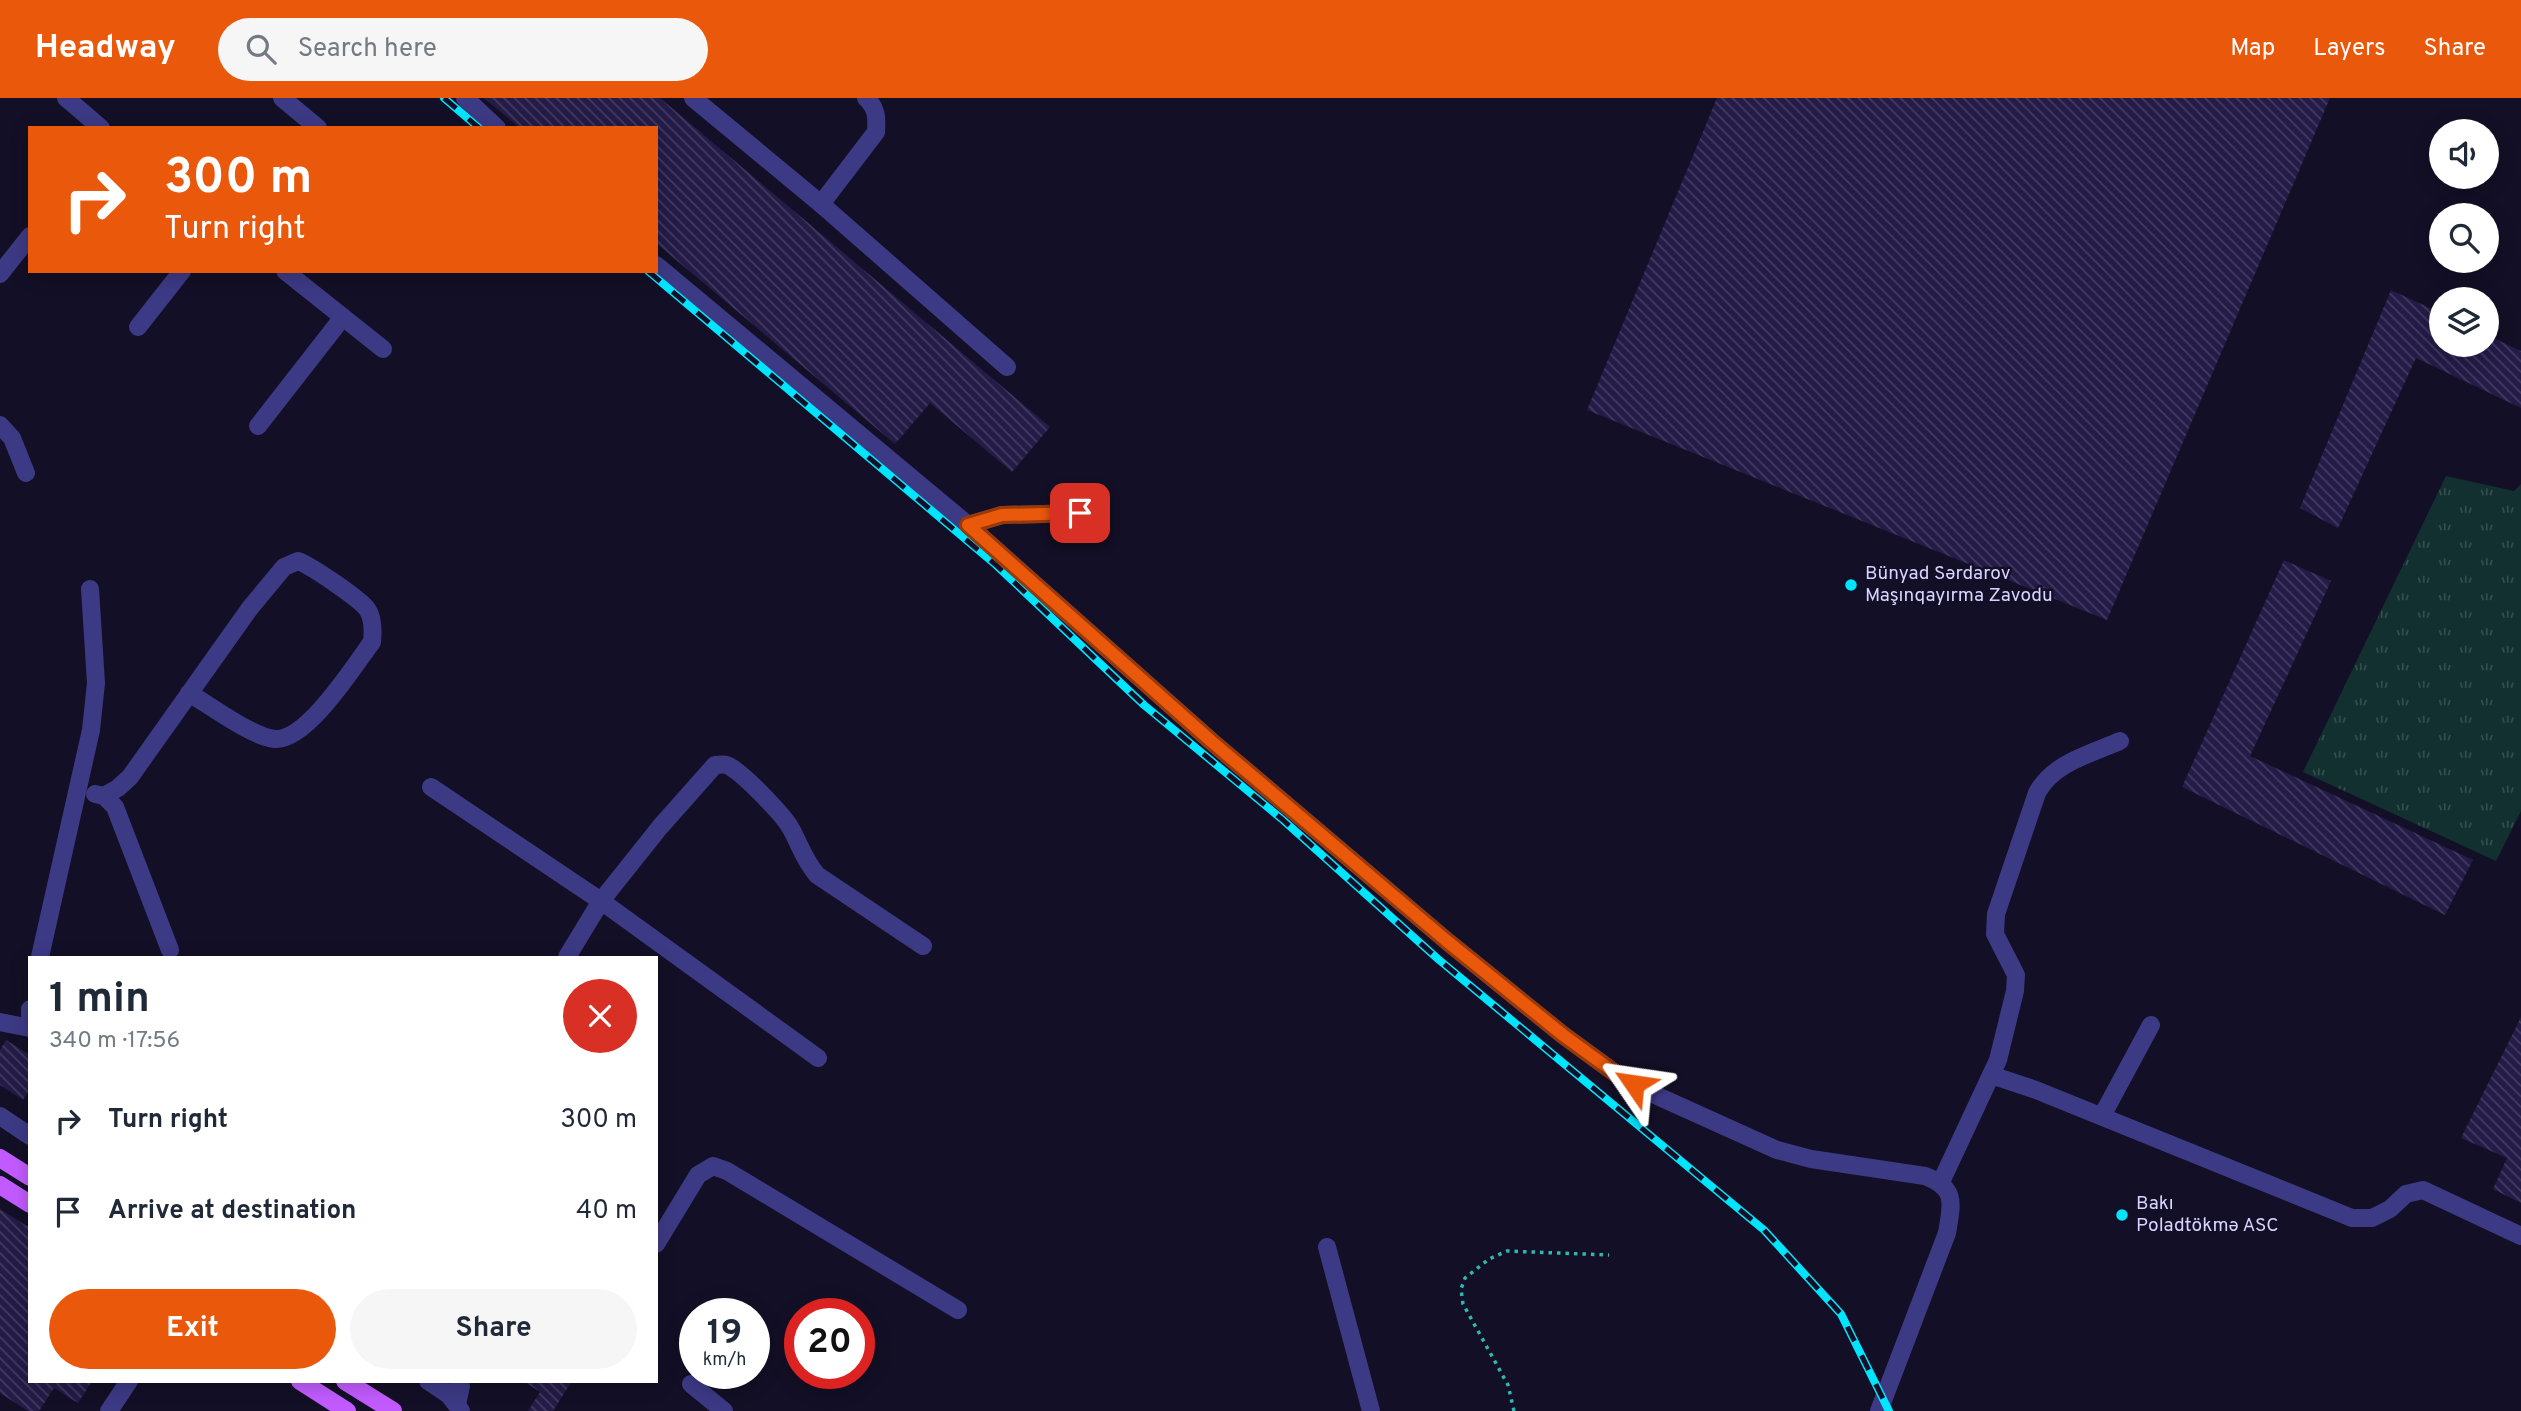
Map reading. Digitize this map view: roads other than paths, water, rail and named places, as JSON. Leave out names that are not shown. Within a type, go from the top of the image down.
[{"type":"main road","points":[[0,1158],[28,1176]]},
{"type":"main road","points":[[0,1185],[28,1203]]},
{"type":"main road","points":[[303,1383],[347,1411]]},
{"type":"main road","points":[[348,1383],[393,1411]]},
{"type":"street","points":[[66,98],[99,126]]},
{"type":"street","points":[[282,98],[316,126]]},
{"type":"street","points":[[465,98],[495,126]]},
{"type":"street","points":[[694,98],[821,204],[1007,367]]},
{"type":"street","points":[[821,204],[876,132],[877,118],[872,104],[866,98]]},
{"type":"street","points":[[0,274],[28,239]]},
{"type":"street","points":[[658,267],[968,525],[1211,741],[1448,942],[1563,1035],[1615,1073],[1653,1094],[1777,1150],[1811,1159],[1924,1176],[1941,1182],[1949,1194],[1952,1207],[1947,1233],[1880,1411]]},
{"type":"street","points":[[138,327],[180,273]]},
{"type":"street","points":[[288,273],[383,348]]},
{"type":"street","points":[[258,426],[343,317]]},
{"type":"street","points":[[0,425],[12,438],[26,473]]},
{"type":"street","points":[[968,525],[1002,515],[1080,513]]},
{"type":"street","points":[[104,796],[130,778],[189,693],[250,608],[284,567],[298,561],[311,566],[368,609],[373,629],[372,642],[318,714],[288,738],[274,739],[256,733],[189,693]]},
{"type":"street","points":[[40,956],[90,730],[96,683],[90,589]]},
{"type":"street","points":[[1941,1182],[1998,1060],[2015,991],[2016,975],[1995,934],[1996,914],[2036,793],[2043,781],[2055,770],[2120,741]]},
{"type":"street","points":[[567,956],[601,901],[660,827],[715,765],[734,768],[783,818],[804,860],[817,875],[923,946]]},
{"type":"street","points":[[431,787],[601,901],[818,1058]]},
{"type":"street","points":[[78,790],[104,796],[115,807],[170,950]]},
{"type":"street","points":[[0,1022],[28,1028]]},
{"type":"street","points":[[2102,1116],[2151,1024]]},
{"type":"street","points":[[1991,1075],[2102,1116],[2352,1218],[2372,1218],[2390,1209],[2406,1194],[2423,1190],[2521,1236]]},
{"type":"street","points":[[0,1116],[28,1135]]},
{"type":"street","points":[[658,1241],[698,1175],[713,1166],[727,1171],[958,1310]]},
{"type":"street","points":[[1327,1247],[1371,1411]]},
{"type":"street","points":[[109,1411],[128,1383]]},
{"type":"street","points":[[431,1383],[449,1395],[459,1408]]},
{"type":"street","points":[[459,1383],[461,1386],[459,1408]]},
{"type":"street","points":[[697,1389],[724,1411]]},
{"type":"railway","points":[[444,98],[477,126]]},
{"type":"railway","points":[[650,273],[996,565],[1144,705],[1283,820],[1438,959],[1764,1230],[1841,1314],[1889,1411]]},
{"type":"place","name":"Bünyad Sərdarov Maşınqayırma Zavodu","points":[[1851,585]]},
{"type":"place","name":"Bakı Poladtökmə ASC","points":[[2122,1215]]}]
